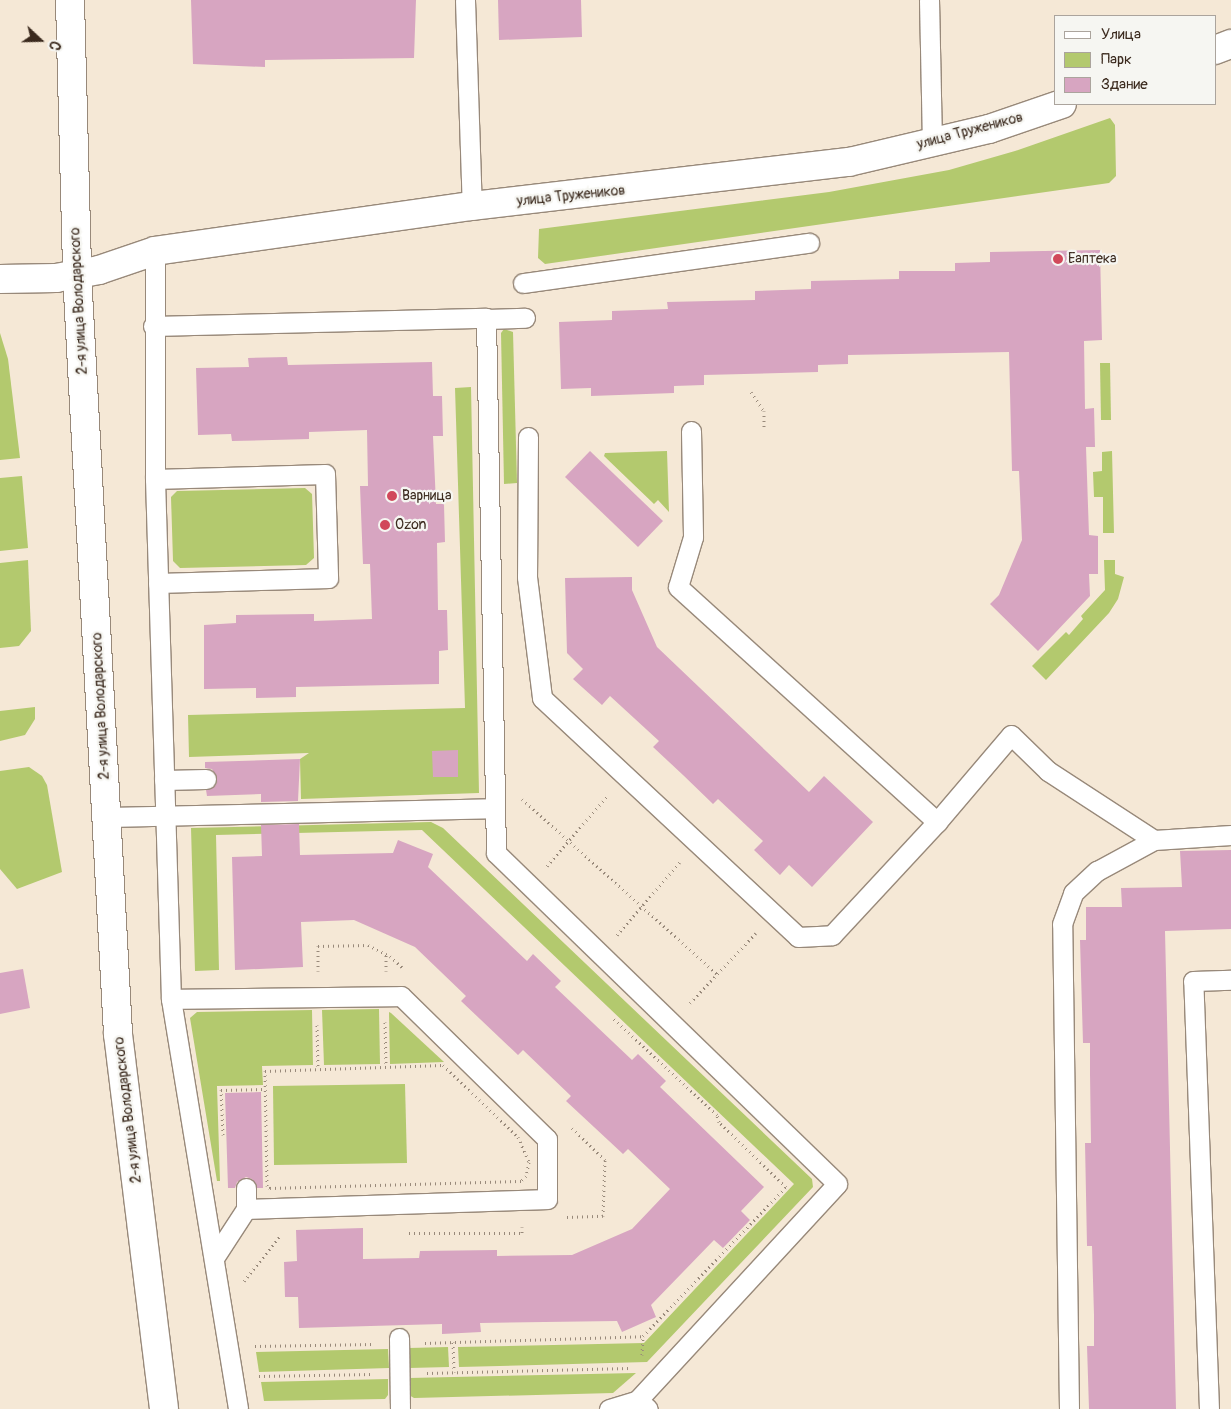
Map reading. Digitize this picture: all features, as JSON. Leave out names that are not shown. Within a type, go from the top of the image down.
[{"type":"street","name":"2-я улица Володарского","points":[[70,0],[77,274],[118,1034],[164,1409]]},
{"type":"street","points":[[1216,50],[1231,44]]},
{"type":"street","name":"улица Тружеников","points":[[0,279],[77,274],[155,251],[472,206],[849,162],[989,129],[1059,105]]},
{"type":"lane","points":[[465,0],[472,206]]},
{"type":"lane","points":[[929,0],[932,143]]},
{"type":"lane","points":[[523,283],[809,243]]},
{"type":"lane","points":[[155,251],[153,326],[155,479],[171,999],[238,1409]]},
{"type":"lane","points":[[153,326],[525,318]]},
{"type":"lane","points":[[487,319],[496,853],[837,1184],[643,1404],[609,1409]]},
{"type":"lane","points":[[691,431],[693,537],[678,587],[936,822]]},
{"type":"lane","points":[[528,436],[527,577],[542,698],[798,937],[832,935],[936,822],[1011,735],[1048,772],[1154,840]]},
{"type":"lane","points":[[155,479],[325,474],[328,578],[158,583]]},
{"type":"lane","points":[[164,780],[206,779]]},
{"type":"lane","points":[[107,817],[494,803]]},
{"type":"lane","points":[[1069,1409],[1062,924],[1073,893],[1091,877],[1154,840],[1231,835]]},
{"type":"lane","points":[[1209,1409],[1192,981],[1231,980]]},
{"type":"lane","points":[[171,999],[401,996],[547,1139],[548,1199],[246,1209]]},
{"type":"lane","points":[[214,1258],[246,1209],[246,1188]]},
{"type":"lane","points":[[399,1341],[400,1409]]},
{"type":"path","points":[[751,392],[764,411],[764,428]]},
{"type":"path","points":[[530,886],[625,776]]},
{"type":"path","points":[[494,803],[522,798],[717,974]]},
{"type":"path","points":[[600,954],[697,843]]},
{"type":"path","points":[[671,1023],[774,914]]},
{"type":"path","points":[[318,979],[318,946],[338,945],[368,945],[390,956],[412,976]]},
{"type":"path","points":[[385,996],[386,1066]]},
{"type":"path","points":[[251,1353],[249,1346],[643,1336],[786,1187],[612,1017]]},
{"type":"path","points":[[317,1020],[318,1069]]},
{"type":"path","points":[[443,1065],[518,1137],[529,1162],[526,1176],[514,1183],[270,1188],[267,1186],[265,1071],[386,1066],[443,1065]]},
{"type":"path","points":[[223,1140],[221,1090],[265,1089]]},
{"type":"path","points":[[559,1217],[603,1216],[605,1160],[566,1122]]},
{"type":"path","points":[[408,1233],[522,1233],[523,1218]]},
{"type":"path","points":[[240,1287],[282,1234]]},
{"type":"path","points":[[453,1342],[454,1372]]},
{"type":"path","points":[[254,1368],[257,1384]]},
{"type":"path","points":[[255,1376],[641,1368]]},
{"type":"green space","points":[[1110,118],[1115,125],[1116,176],[1109,183],[545,264],[538,258],[539,229],[829,192],[949,170],[1015,151]]},
{"type":"green space","points":[[504,329],[513,332],[517,483],[504,484],[501,333]]},
{"type":"green space","points":[[0,333],[8,359],[20,458],[0,460]]},
{"type":"green space","points":[[1100,363],[1110,363],[1111,420],[1101,420]]},
{"type":"green space","points":[[471,387],[479,793],[301,799],[300,759],[309,753],[189,757],[188,715],[465,708],[455,388]]},
{"type":"green space","points":[[667,451],[669,512],[658,500],[654,504],[604,456],[605,453]]},
{"type":"green space","points":[[1112,451],[1114,533],[1103,533],[1103,497],[1094,497],[1093,472],[1102,471],[1102,452]]},
{"type":"green space","points":[[22,476],[28,548],[0,551],[0,478]]},
{"type":"green space","points":[[305,488],[312,494],[314,558],[306,565],[180,568],[173,561],[171,497],[177,491]]},
{"type":"green space","points":[[28,560],[31,631],[19,646],[0,648],[0,563]]},
{"type":"green space","points":[[1104,560],[1115,560],[1115,574],[1124,577],[1118,599],[1109,613],[1046,680],[1032,666],[1066,632],[1069,635],[1083,619],[1081,616],[1105,590]]},
{"type":"green space","points":[[35,707],[35,719],[25,735],[0,741],[0,711]]},
{"type":"green space","points":[[29,767],[42,776],[47,785],[62,872],[17,889],[0,869],[0,771]]},
{"type":"green space","points":[[431,822],[443,828],[812,1179],[813,1187],[647,1362],[459,1367],[458,1347],[644,1343],[794,1184],[422,830],[216,835],[219,970],[195,971],[191,828]]},
{"type":"green space","points":[[379,1009],[380,1064],[324,1065],[322,1010]]},
{"type":"green space","points":[[312,1010],[313,1065],[262,1066],[263,1085],[217,1086],[220,1181],[217,1181],[190,1018],[197,1012]]},
{"type":"green space","points":[[389,1012],[391,1013],[444,1062],[390,1064]]},
{"type":"green space","points":[[405,1084],[407,1163],[274,1165],[273,1086]]},
{"type":"green space","points":[[448,1347],[449,1367],[409,1368],[409,1348]]},
{"type":"green space","points":[[388,1349],[389,1368],[259,1372],[256,1352]]},
{"type":"green space","points":[[636,1373],[613,1393],[414,1398],[409,1395],[409,1378]]},
{"type":"green space","points":[[388,1379],[388,1395],[385,1399],[264,1401],[261,1382]]},
{"type":"building","points":[[191,0],[416,0],[414,58],[265,60],[265,67],[193,64]]},
{"type":"building","points":[[498,0],[581,0],[582,37],[499,40]]},
{"type":"building","points":[[1100,250],[1102,340],[1084,341],[1085,409],[1094,408],[1095,447],[1086,447],[1089,535],[1098,536],[1098,574],[1089,574],[1090,596],[1038,651],[990,604],[999,595],[1022,540],[1019,471],[1012,471],[1009,352],[848,355],[848,364],[818,365],[818,372],[704,375],[704,385],[674,386],[674,393],[591,396],[591,388],[561,389],[559,322],[612,320],[612,311],[668,309],[667,302],[755,300],[755,291],[811,289],[811,281],[899,279],[899,271],[955,271],[955,263],[990,262],[990,252]]},
{"type":"building","points":[[287,357],[288,365],[432,362],[433,396],[442,396],[443,436],[433,436],[436,504],[444,504],[445,542],[437,543],[438,610],[447,610],[448,650],[439,651],[439,684],[296,687],[296,697],[256,698],[256,688],[204,689],[204,625],[236,623],[236,615],[314,614],[314,621],[372,619],[370,564],[363,564],[360,486],[368,486],[367,430],[309,432],[309,439],[232,441],[231,434],[198,435],[196,368],[249,367],[248,358]]},
{"type":"building","points":[[590,451],[663,521],[638,547],[565,477]]},
{"type":"building","points":[[632,577],[632,590],[657,647],[809,792],[824,776],[873,822],[812,887],[789,865],[780,875],[754,850],[763,841],[718,799],[713,804],[653,747],[659,741],[610,696],[602,705],[573,679],[583,669],[567,653],[565,578]]},
{"type":"building","points":[[458,750],[458,777],[433,777],[432,751]]},
{"type":"building","points":[[300,759],[298,801],[261,802],[261,794],[207,796],[206,790],[216,785],[217,778],[212,769],[205,768],[205,762]]},
{"type":"building","points":[[299,824],[300,855],[393,853],[398,840],[433,854],[428,867],[527,961],[533,954],[561,981],[555,987],[632,1060],[638,1054],[666,1081],[660,1087],[764,1187],[741,1211],[750,1220],[723,1248],[714,1240],[651,1305],[656,1317],[622,1332],[617,1321],[480,1323],[481,1332],[442,1334],[442,1324],[299,1328],[298,1297],[285,1297],[284,1262],[297,1261],[296,1230],[363,1228],[363,1259],[419,1258],[420,1251],[497,1250],[497,1256],[572,1255],[632,1229],[670,1189],[628,1149],[623,1154],[566,1101],[571,1096],[523,1050],[518,1055],[461,1001],[466,996],[415,947],[354,920],[301,922],[303,967],[235,970],[232,857],[262,856],[261,825]]},
{"type":"building","points":[[1231,850],[1231,929],[1165,931],[1176,1409],[1089,1409],[1087,1346],[1094,1346],[1092,1246],[1087,1246],[1085,1143],[1091,1143],[1090,1043],[1083,1043],[1080,940],[1086,940],[1086,907],[1122,907],[1121,888],[1182,887],[1180,851]]},
{"type":"building","points":[[23,969],[30,1008],[0,1014],[0,973]]},
{"type":"building","points":[[261,1092],[263,1188],[257,1188],[252,1179],[246,1177],[237,1182],[235,1188],[228,1188],[225,1093]]},
{"type":"place","name":"Еаптека","points":[[1058,259]]},
{"type":"place","name":"Варница","points":[[392,496]]},
{"type":"place","name":"Ozon","points":[[385,525]]}]
